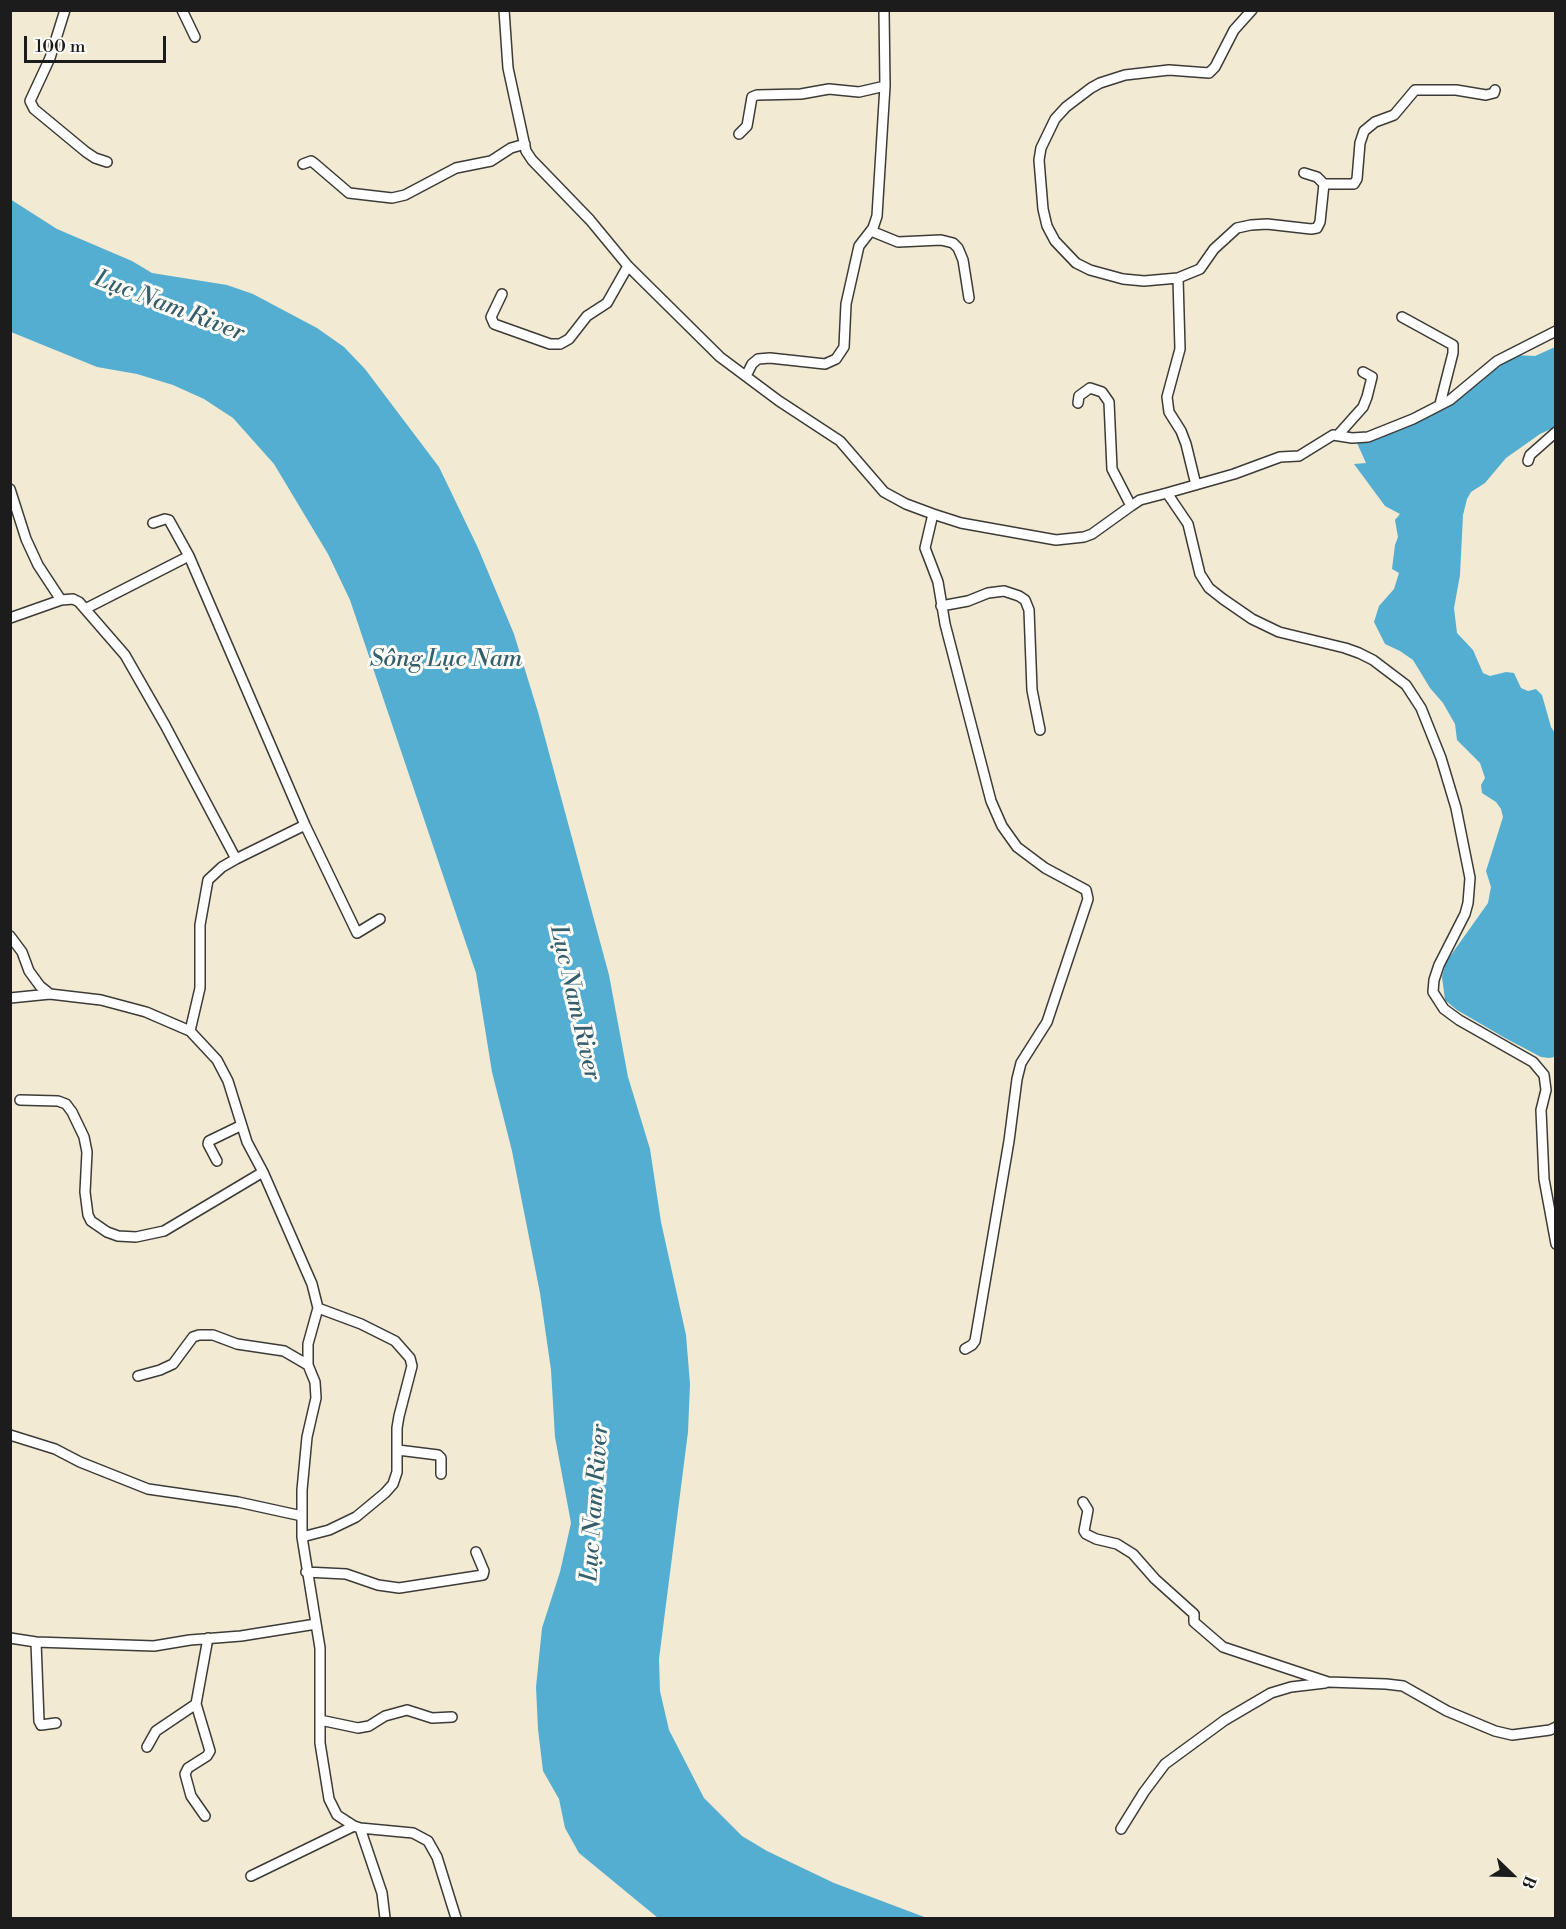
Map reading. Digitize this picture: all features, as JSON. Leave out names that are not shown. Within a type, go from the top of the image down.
[{"type":"street","points":[[65,10],[50,58],[30,100],[34,109],[86,152],[107,162]]},
{"type":"street","points":[[182,10],[195,38]]},
{"type":"street","points":[[504,10],[508,68],[525,144],[532,160],[590,220],[628,266],[713,350],[779,401],[840,441],[884,492],[906,504],[933,514],[975,526],[1056,540],[1084,537],[1092,534],[1140,500],[1234,474],[1280,457],[1299,456],[1328,437],[1338,435],[1352,438],[1368,437],[1413,419],[1459,393],[1497,361],[1556,331]]},
{"type":"street","points":[[746,376],[754,361],[763,358],[825,364],[836,359],[841,353],[845,339],[846,304],[859,246],[871,231],[877,216],[885,86],[884,10]]},
{"type":"street","points":[[1252,10],[1234,30],[1211,72],[1203,74],[1169,70],[1125,75],[1100,83],[1066,106],[1055,119],[1041,148],[1039,160],[1040,188],[1047,226],[1055,241],[1066,254],[1076,263],[1090,270],[1108,277],[1144,281],[1178,278],[1200,269],[1214,249],[1237,228],[1268,224],[1317,228],[1320,222],[1324,184]]},
{"type":"street","points":[[739,134],[747,126],[752,97],[757,94],[801,94],[830,89],[859,92],[885,86]]},
{"type":"street","points":[[1304,173],[1317,177],[1324,184],[1352,185],[1356,183],[1360,143],[1364,131],[1376,122],[1394,115],[1415,90],[1456,90],[1486,95],[1494,93],[1495,90]]},
{"type":"street","points":[[303,164],[311,161],[349,193],[392,198],[405,195],[456,168],[491,161],[511,148],[525,144]]},
{"type":"street","points":[[871,231],[898,242],[941,240],[953,243],[963,260],[969,298]]},
{"type":"street","points":[[502,294],[491,317],[494,324],[550,344],[560,344],[568,339],[587,316],[607,303],[628,266]]},
{"type":"street","points":[[1178,278],[1180,349],[1167,397],[1169,412],[1186,444],[1196,485]]},
{"type":"street","points":[[1402,317],[1453,345],[1454,353],[1440,404]]},
{"type":"street","points":[[1338,435],[1363,407],[1367,397],[1372,377],[1363,372]]},
{"type":"street","points":[[1078,402],[1079,396],[1090,388],[1102,392],[1109,402],[1112,469],[1131,506]]},
{"type":"street","points":[[1528,461],[1530,455],[1556,432]]},
{"type":"street","points":[[10,489],[26,539],[38,565],[61,600]]},
{"type":"street","points":[[1167,494],[1188,524],[1200,574],[1209,588],[1222,599],[1252,619],[1279,632],[1345,648],[1373,660],[1406,685],[1421,708],[1441,758],[1456,808],[1470,878],[1466,914],[1438,965],[1433,992],[1437,1001],[1451,1015],[1533,1062],[1544,1075],[1546,1090],[1541,1110],[1544,1179],[1556,1244]]},
{"type":"street","points":[[933,514],[925,548],[938,582],[941,606],[986,781],[1002,826],[1022,852],[1045,868],[1086,890],[1088,899],[1047,1022],[1021,1063],[975,1341],[965,1349]]},
{"type":"street","points":[[153,523],[169,520],[189,556],[305,825],[357,933],[380,919]]},
{"type":"street","points":[[84,609],[189,556]]},
{"type":"street","points":[[941,606],[1004,591],[1025,600],[1029,610],[1032,690],[1040,729]]},
{"type":"street","points":[[10,618],[61,600],[76,600],[125,655],[236,859]]},
{"type":"street","points":[[190,1031],[200,988],[200,925],[206,885],[211,876],[236,859],[305,825]]},
{"type":"street","points":[[10,936],[22,952],[29,971],[40,986],[50,994]]},
{"type":"street","points":[[10,998],[50,994],[101,1000],[146,1012],[190,1031],[217,1060],[228,1081],[236,1104],[240,1126],[263,1172],[312,1284],[318,1308],[310,1331],[308,1365],[315,1382],[316,1398],[307,1437],[302,1516],[306,1572],[320,1648],[320,1743],[329,1799],[337,1815],[357,1827],[413,1833],[428,1840],[437,1857],[456,1918]]},
{"type":"street","points":[[20,1100],[58,1101],[66,1104],[72,1112],[84,1137],[87,1152],[85,1192],[88,1215],[91,1221],[107,1232],[118,1236],[136,1237],[164,1231],[263,1172]]},
{"type":"street","points":[[217,1161],[208,1144],[209,1141],[240,1126]]},
{"type":"street","points":[[303,1537],[344,1525],[386,1493],[393,1484],[397,1472],[397,1428],[412,1366],[410,1358],[394,1341],[361,1324],[318,1308]]},
{"type":"street","points":[[138,1376],[173,1364],[193,1337],[199,1335],[213,1335],[233,1343],[284,1351],[308,1365]]},
{"type":"street","points":[[10,1435],[55,1449],[80,1462],[148,1489],[238,1502],[302,1516]]},
{"type":"street","points":[[398,1450],[438,1455],[441,1458],[441,1474]]},
{"type":"street","points":[[1083,1502],[1089,1514],[1084,1527],[1086,1534],[1117,1544],[1133,1554],[1155,1579],[1194,1614],[1194,1622],[1217,1643],[1328,1682]]},
{"type":"street","points":[[306,1572],[346,1575],[378,1586],[399,1588],[483,1575],[484,1571],[476,1552]]},
{"type":"street","points":[[10,1638],[36,1642],[154,1646],[316,1624]]},
{"type":"street","points":[[205,1816],[191,1796],[185,1774],[188,1768],[207,1756],[210,1751],[196,1704],[208,1638]]},
{"type":"street","points":[[36,1642],[39,1722],[41,1725],[56,1723]]},
{"type":"street","points":[[1121,1829],[1165,1764],[1225,1720],[1271,1693],[1291,1688],[1328,1682],[1403,1686],[1447,1711],[1495,1731],[1512,1735],[1531,1734],[1556,1727]]},
{"type":"street","points":[[147,1747],[156,1731],[196,1704]]},
{"type":"street","points":[[320,1720],[358,1728],[369,1726],[385,1716],[404,1711],[414,1711],[432,1718],[452,1718]]},
{"type":"street","points":[[251,1876],[357,1827]]},
{"type":"street","points":[[357,1827],[382,1893],[385,1918]]},
{"type":"water","name":"Sông Lục Nam","points":[[10,199],[57,229],[132,261],[152,273],[227,285],[253,294],[317,328],[344,347],[365,369],[439,467],[478,548],[514,634],[538,712],[609,975],[628,1077],[650,1149],[661,1222],[686,1335],[690,1384],[688,1432],[659,1659],[660,1691],[669,1730],[704,1798],[742,1836],[767,1851],[834,1883],[927,1918],[658,1918],[579,1853],[565,1828],[559,1799],[543,1771],[536,1687],[542,1628],[560,1572],[571,1523],[555,1437],[551,1370],[540,1293],[512,1151],[492,1072],[476,973],[350,600],[328,554],[274,464],[233,418],[204,399],[173,385],[137,374],[97,367],[11,332]]},
{"type":"water","points":[[1555,347],[1555,427],[1540,434],[1506,458],[1485,483],[1471,492],[1467,499],[1463,515],[1460,575],[1454,608],[1457,633],[1473,650],[1483,673],[1490,676],[1506,672],[1514,673],[1521,688],[1528,691],[1536,689],[1542,695],[1551,727],[1555,733],[1555,1057],[1549,1058],[1541,1057],[1505,1038],[1457,1010],[1445,1000],[1442,977],[1446,962],[1488,903],[1491,887],[1486,871],[1503,817],[1496,802],[1482,793],[1481,785],[1485,778],[1480,763],[1457,740],[1455,724],[1443,703],[1430,688],[1413,660],[1385,644],[1374,622],[1379,606],[1394,589],[1399,573],[1392,569],[1398,537],[1395,520],[1400,514],[1385,506],[1354,464],[1366,463],[1357,443],[1390,431],[1461,395],[1515,355],[1535,356]]},
{"type":"water label","name":"Lục Nam River","points":[[169,307]]},
{"type":"water label","name":"Lục Nam River","points":[[574,1003]]},
{"type":"water label","name":"Lục Nam River","points":[[596,1503]]}]
